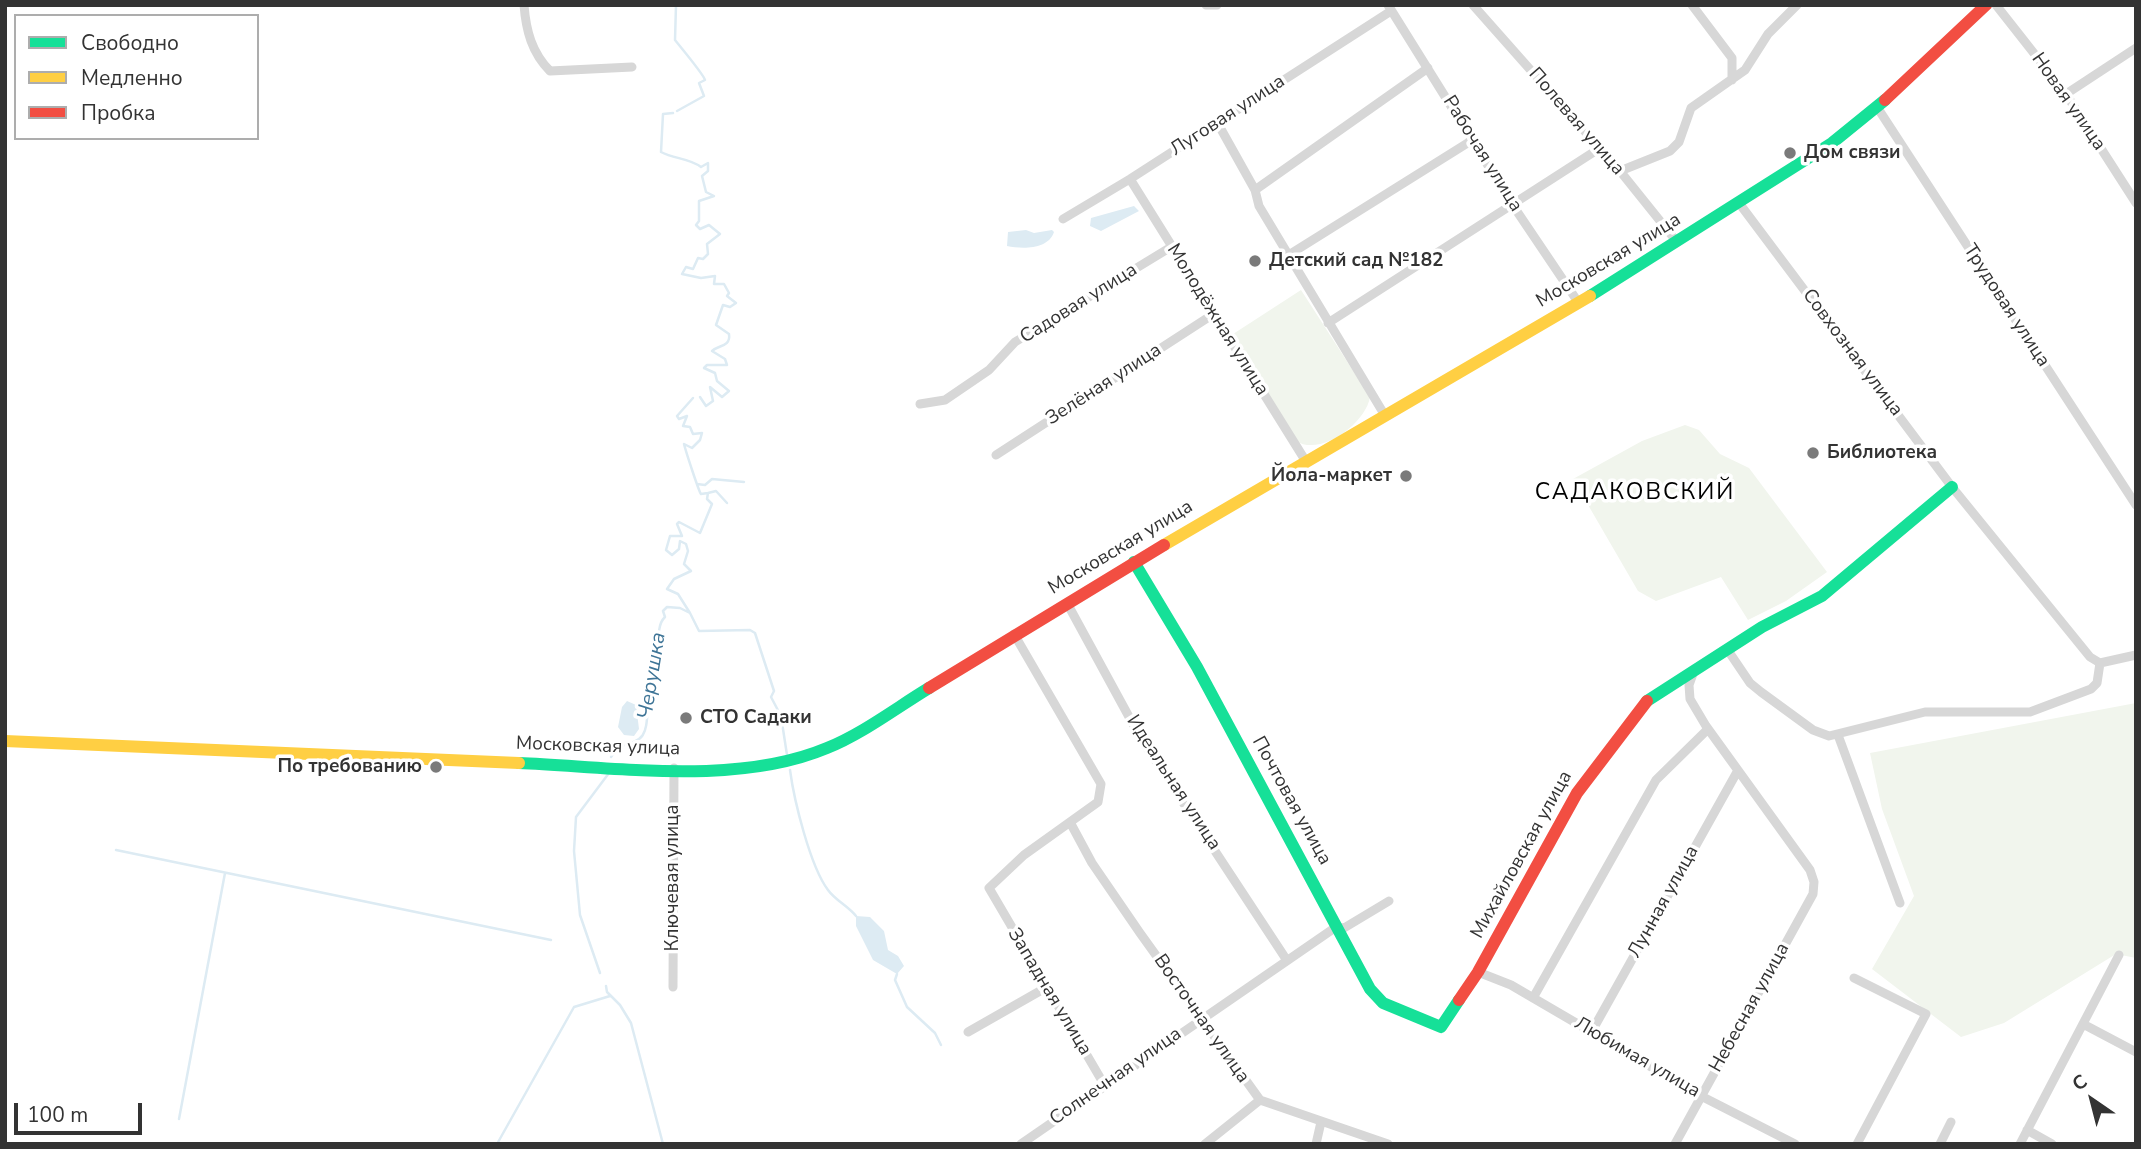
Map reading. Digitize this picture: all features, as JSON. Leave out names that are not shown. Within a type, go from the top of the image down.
[{"type":"main road","name":"Московская улица","points":[[5,741],[717,771],[762,769],[800,760],[831,747],[1133,562],[1578,302],[1740,203],[1832,143],[1877,107],[1986,5]]},
{"type":"main road","name":"Михайловская улица","points":[[1441,1027],[1478,972],[1577,793],[1641,705],[1727,649],[1822,596],[1952,487]]},
{"type":"main road","name":"Почтовая улица","points":[[1133,562],[1197,667],[1370,989],[1383,1003],[1441,1027]]},
{"type":"street","points":[[524,5],[529,40],[540,61],[551,71],[632,67]]},
{"type":"street","points":[[1206,5],[1217,5]]},
{"type":"street","name":"Полевая улица","points":[[1473,5],[1620,171],[1677,242]]},
{"type":"street","points":[[1692,5],[1732,58],[1732,79]]},
{"type":"street","points":[[1620,171],[1670,151],[1679,142],[1691,108],[1745,70],[1768,34],[1797,5]]},
{"type":"street","name":"Новая улица","points":[[1996,5],[2066,94],[2136,203]]},
{"type":"street","name":"Рабочая улица","points":[[1390,8],[1512,204],[1578,302]]},
{"type":"street","name":"Луговая улица","points":[[1063,219],[1130,179],[1390,8]]},
{"type":"street","points":[[2066,94],[2136,48]]},
{"type":"street","points":[[1255,190],[1428,68]]},
{"type":"street","name":"Трудовая улица","points":[[1877,107],[2136,505]]},
{"type":"street","points":[[1217,122],[1255,190],[1259,206],[1287,256],[1384,414]]},
{"type":"street","points":[[1287,256],[1474,139]]},
{"type":"street","points":[[1328,323],[1600,148]]},
{"type":"street","name":"Молодёжная улица","points":[[1130,179],[1212,315],[1305,460]]},
{"type":"street","name":"Совхозная улица","points":[[1740,203],[1952,487],[2090,657],[2100,663]]},
{"type":"street","name":"Садовая улица","points":[[920,404],[945,400],[989,370],[1015,342],[1171,247]]},
{"type":"street","name":"Зелёная улица","points":[[996,455],[1212,315]]},
{"type":"street","name":"Идеальная улица","points":[[1067,603],[1140,737],[1286,959]]},
{"type":"street","points":[[1014,634],[1101,784],[1098,802],[1071,824]]},
{"type":"street","points":[[1727,649],[1750,682],[1761,692],[1813,730],[1838,735],[1925,712],[2038,710],[2091,689],[2097,683],[2100,663],[2136,655]]},
{"type":"street","points":[[1694,669],[1689,685],[1690,699],[1737,772]]},
{"type":"street","points":[[1533,998],[1656,780],[1708,729]]},
{"type":"street","points":[[1838,735],[1900,903]]},
{"type":"street","name":"Ключевая улица","points":[[673,987],[674,768]]},
{"type":"street","name":"Небесная улица","points":[[1675,1144],[1813,894],[1814,882],[1810,870],[1737,772]]},
{"type":"street","name":"Лунная улица","points":[[1592,1031],[1737,772]]},
{"type":"street","name":"Западная улица","points":[[1071,824],[1024,855],[989,888],[1104,1086]]},
{"type":"street","name":"Восточная улица","points":[[1071,824],[1092,863],[1260,1100],[1388,1144]]},
{"type":"street","name":"Солнечная улица","points":[[1021,1144],[1286,959],[1336,927],[1344,928],[1390,901]]},
{"type":"street","points":[[2020,1144],[2119,955]]},
{"type":"street","name":"Любимая улица","points":[[1478,972],[1533,998],[1702,1096],[1795,1144]]},
{"type":"street","points":[[1854,978],[1926,1014],[1857,1144]]},
{"type":"street","points":[[968,1032],[1047,987]]},
{"type":"street","points":[[2082,1024],[2136,1052]]},
{"type":"street","points":[[1205,1144],[1260,1100]]},
{"type":"street","points":[[1316,1144],[1321,1122]]},
{"type":"street","points":[[1940,1144],[1951,1122]]},
{"type":"street","points":[[2027,1130],[2052,1144]]},
{"type":"shaded area","points":[[1134,206],[1139,211],[1101,231],[1090,226],[1091,218]]},
{"type":"shaded area","points":[[1026,230],[1034,233],[1054,232],[1051,238],[1040,245],[1027,248],[1007,246],[1008,232]]},
{"type":"shaded area","points":[[1301,290],[1370,397],[1367,407],[1351,427],[1341,435],[1318,445],[1306,445],[1296,441],[1230,336]]},
{"type":"shaded area","points":[[1685,425],[1699,430],[1720,454],[1749,468],[1827,572],[1786,601],[1748,620],[1721,577],[1656,601],[1638,591],[1573,479],[1642,441]]},
{"type":"shaded area","points":[[627,701],[636,705],[639,729],[634,736],[624,735],[618,727],[622,707]]},
{"type":"shaded area","points":[[2136,703],[2136,958],[2116,954],[2004,1023],[1961,1037],[1872,969],[1914,896],[1882,809],[1870,753]]},
{"type":"shaded area","points":[[856,916],[870,917],[884,931],[888,950],[898,956],[904,966],[897,974],[873,960],[856,926]]},
{"type":"waterway","name":"Черушка","points":[[676,5],[675,40],[705,80],[699,83],[704,96],[677,111]]},
{"type":"waterway","name":"Черушка","points":[[673,113],[663,114],[661,152],[701,167],[708,163],[708,171],[702,176],[706,192],[714,196],[699,201],[699,221],[696,225],[700,229],[709,225],[720,234],[707,244],[708,254],[703,259],[698,258],[693,269],[686,267],[682,274],[701,278],[715,276],[714,284],[724,284],[729,293],[727,296],[736,303],[730,307],[723,305],[716,325],[729,334],[729,338],[726,344],[712,351],[725,359],[727,365],[707,365],[704,368],[715,373],[717,381],[729,391],[722,397],[710,387],[713,401],[706,406],[700,397]]},
{"type":"waterway","name":"Черушка","points":[[611,757],[619,746],[640,738],[645,729],[652,689],[651,678],[658,665],[659,630],[665,617],[663,611],[667,607],[680,608],[690,613],[678,594],[667,589],[674,579],[691,571],[684,564],[688,551],[686,544],[680,541],[679,549],[672,555],[666,550],[670,536],[682,536],[677,524],[679,522],[700,533],[712,504],[707,499],[708,493],[700,492],[684,444],[692,448],[700,440],[702,433],[693,434],[690,427],[683,426],[687,416],[679,419],[677,416],[693,398]]},
{"type":"waterway","points":[[697,484],[705,485],[712,479],[744,482]]},
{"type":"waterway","points":[[708,493],[716,491],[727,503]]},
{"type":"waterway","points":[[690,613],[699,631],[750,630],[755,633],[774,691],[771,697],[781,716],[787,755]]},
{"type":"waterway","points":[[790,770],[799,815],[821,879],[831,894],[856,916]]},
{"type":"waterway","name":"Черушка","points":[[600,973],[580,915],[574,851],[576,817],[609,773]]},
{"type":"waterway","points":[[116,850],[551,940]]},
{"type":"waterway","points":[[179,1119],[225,873]]},
{"type":"waterway","points":[[897,974],[895,980],[907,1007],[935,1033],[941,1045]]},
{"type":"waterway","name":"Черушка","points":[[606,986],[607,992],[620,1005],[631,1023],[663,1144]]},
{"type":"waterway","points":[[497,1144],[574,1007],[610,996]]},
{"type":"traffic: fast","points":[[1590,296],[1832,143],[1885,100]]},
{"type":"traffic: fast","points":[[1647,701],[1762,627],[1822,596],[1952,487]]},
{"type":"traffic: fast","points":[[1134,562],[1197,667],[1370,989],[1383,1003],[1441,1027],[1459,1000]]},
{"type":"traffic: fast","points":[[519,763],[675,771],[754,767],[792,760],[827,748],[866,728],[929,688]]},
{"type":"traffic: slow","points":[[1164,545],[1590,296]]},
{"type":"traffic: slow","points":[[5,741],[519,763]]},
{"type":"traffic: jam","points":[[1885,100],[1986,5]]},
{"type":"traffic: jam","points":[[929,688],[1164,545]]},
{"type":"traffic: jam","points":[[1459,1000],[1478,972],[1577,793],[1647,701]]},
{"type":"place","name":"Дом связи","points":[[1790,153]]},
{"type":"place","name":"Детский сад №182","points":[[1255,261]]},
{"type":"place","name":"Библиотека","points":[[1813,453]]},
{"type":"place","name":"Йола-маркет","points":[[1406,476]]},
{"type":"place","name":"СТО Садаки","points":[[686,718]]},
{"type":"place","name":"По требованию","points":[[436,767]]},
{"type":"district","name":"САДАКОВСКИЙ","points":[[1635,493]]}]
